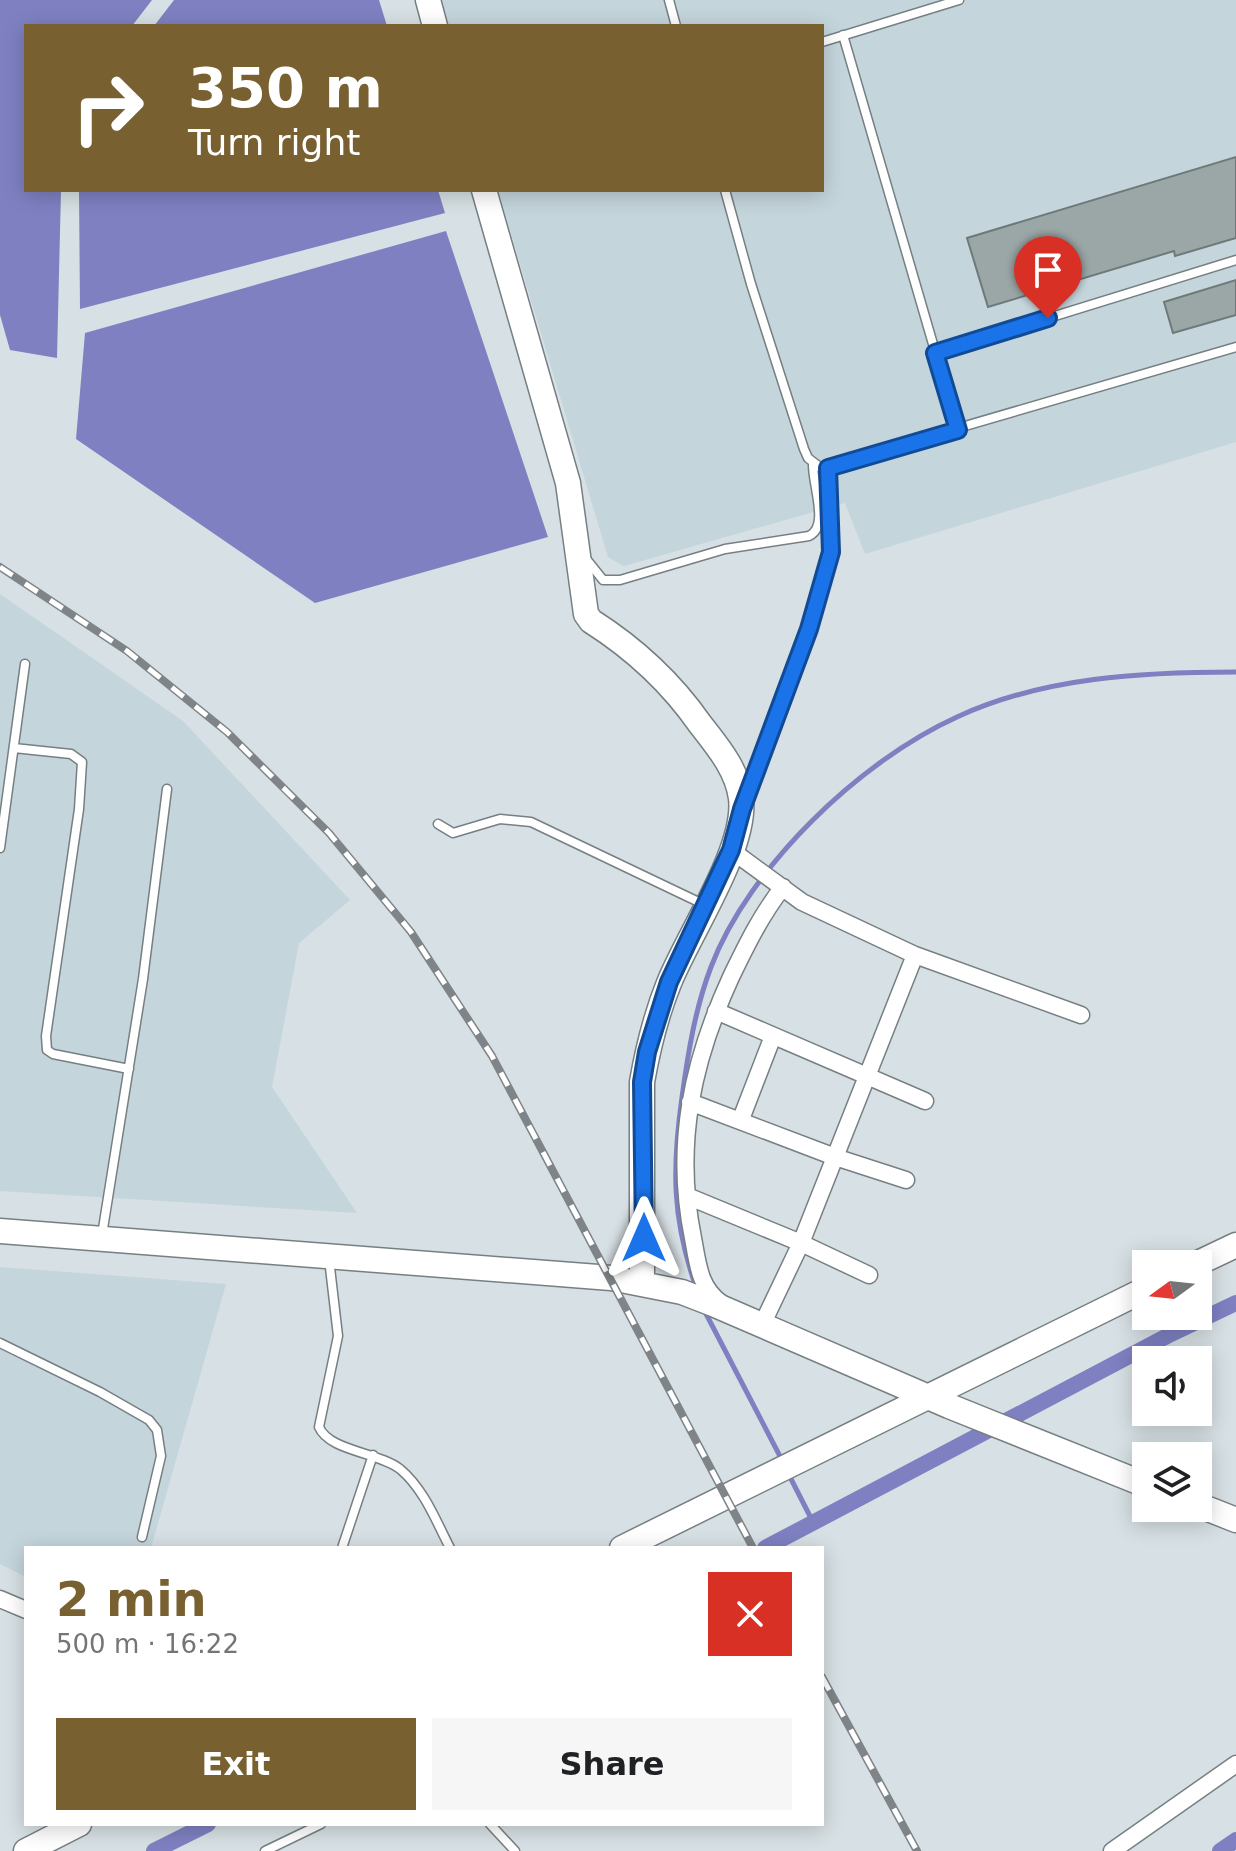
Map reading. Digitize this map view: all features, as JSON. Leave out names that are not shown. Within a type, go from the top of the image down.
[{"type":"main road","points":[[428,0],[434,24]]},
{"type":"main road","points":[[485,192],[568,483],[586,614],[591,621],[642,657],[686,704],[731,768],[739,787],[742,809],[731,850],[669,982],[647,1052],[642,1082],[642,1284]]},
{"type":"main road","points":[[0,1231],[611,1278],[682,1292],[938,1402],[1132,1480]]},
{"type":"main road","points":[[1212,1256],[1236,1245]]},
{"type":"main road","points":[[626,1546],[799,1459],[938,1402],[1132,1297]]},
{"type":"main road","points":[[1212,1511],[1236,1520]]},
{"type":"main road","points":[[26,1851],[75,1826]]},
{"type":"street","points":[[731,850],[802,902],[915,955],[1081,1015]]},
{"type":"street","points":[[724,1309],[703,1285],[687,1196],[686,1143],[690,1102],[700,1054],[716,1011],[778,884]]},
{"type":"street","points":[[761,1327],[801,1243],[915,955]]},
{"type":"street","points":[[716,1011],[925,1101]]},
{"type":"street","points":[[741,1119],[773,1036]]},
{"type":"street","points":[[690,1102],[835,1157],[906,1180]]},
{"type":"street","points":[[687,1196],[869,1275]]},
{"type":"street","points":[[0,1599],[24,1609]]},
{"type":"street","points":[[1112,1851],[1236,1764]]},
{"type":"lane","points":[[669,0],[675,24]]},
{"type":"lane","points":[[824,41],[959,0]]},
{"type":"lane","points":[[843,35],[958,430]]},
{"type":"lane","points":[[578,546],[597,576],[611,581],[725,549],[809,536],[815,533],[821,522],[813,484],[813,463],[804,449],[755,299],[726,192]]},
{"type":"lane","points":[[935,353],[1236,260]]},
{"type":"lane","points":[[813,463],[828,468],[1236,347]]},
{"type":"lane","points":[[742,809],[804,644],[828,562],[832,527],[828,468]]},
{"type":"lane","points":[[0,848],[25,664]]},
{"type":"lane","points":[[14,748],[71,754],[82,762],[79,809],[46,1036],[47,1050],[53,1054],[129,1069]]},
{"type":"lane","points":[[102,1240],[167,789]]},
{"type":"lane","points":[[438,824],[453,833],[500,819],[531,822],[706,905]]},
{"type":"lane","points":[[329,1258],[338,1336],[319,1427],[327,1439],[390,1462],[411,1479],[449,1546]]},
{"type":"lane","points":[[0,1343],[100,1392],[149,1420],[157,1430],[161,1456],[142,1537]]},
{"type":"lane","points":[[343,1546],[373,1455]]},
{"type":"lane","points":[[265,1851],[317,1826]]},
{"type":"lane","points":[[492,1826],[515,1851]]},
{"type":"shaded area","points":[[441,0],[1236,0],[1236,442],[865,554],[845,503],[624,566],[608,557],[499,192],[824,192],[824,24],[448,24]]},
{"type":"shaded area","points":[[0,594],[183,721],[350,900],[299,943],[272,1087],[357,1213],[0,1191]]},
{"type":"shaded area","points":[[0,1267],[226,1284],[152,1546],[24,1546],[24,1576],[0,1564]]},
{"type":"water","points":[[0,0],[152,0],[134,24],[24,24],[24,192],[61,192],[57,358],[10,350],[0,315]]},
{"type":"water","points":[[174,0],[379,0],[386,24],[156,24]]},
{"type":"water","points":[[79,192],[439,192],[445,213],[80,309]]},
{"type":"water","points":[[446,231],[548,537],[315,603],[76,439],[85,333]]},
{"type":"building","points":[[1236,157],[1236,238],[1175,256],[1174,251],[988,307],[967,238]]},
{"type":"building","points":[[1236,280],[1236,315],[1173,333],[1164,302]]},
{"type":"waterway","points":[[696,1287],[682,1239],[676,1193],[679,1123],[693,1031],[705,983],[729,929],[780,856],[847,789],[920,736],[957,717],[1024,693],[1059,685],[1165,673],[1236,672]]},
{"type":"waterway","points":[[769,1546],[1171,1334],[1236,1303]]},
{"type":"waterway","points":[[703,1308],[783,1462]]},
{"type":"waterway","points":[[789,1475],[814,1524]]},
{"type":"waterway","points":[[154,1851],[204,1826]]},
{"type":"waterway","points":[[1220,1851],[1236,1840]]},
{"type":"railway","points":[[0,567],[127,651],[227,732],[329,833],[411,932],[492,1056],[752,1546]]},
{"type":"railway","points":[[824,1681],[917,1851]]},
{"type":"route","points":[[644,1238],[642,1082],[647,1052],[669,982],[731,850],[742,809],[767,749],[809,629],[831,552],[828,468],[958,430],[935,353],[1048,318]]}]
